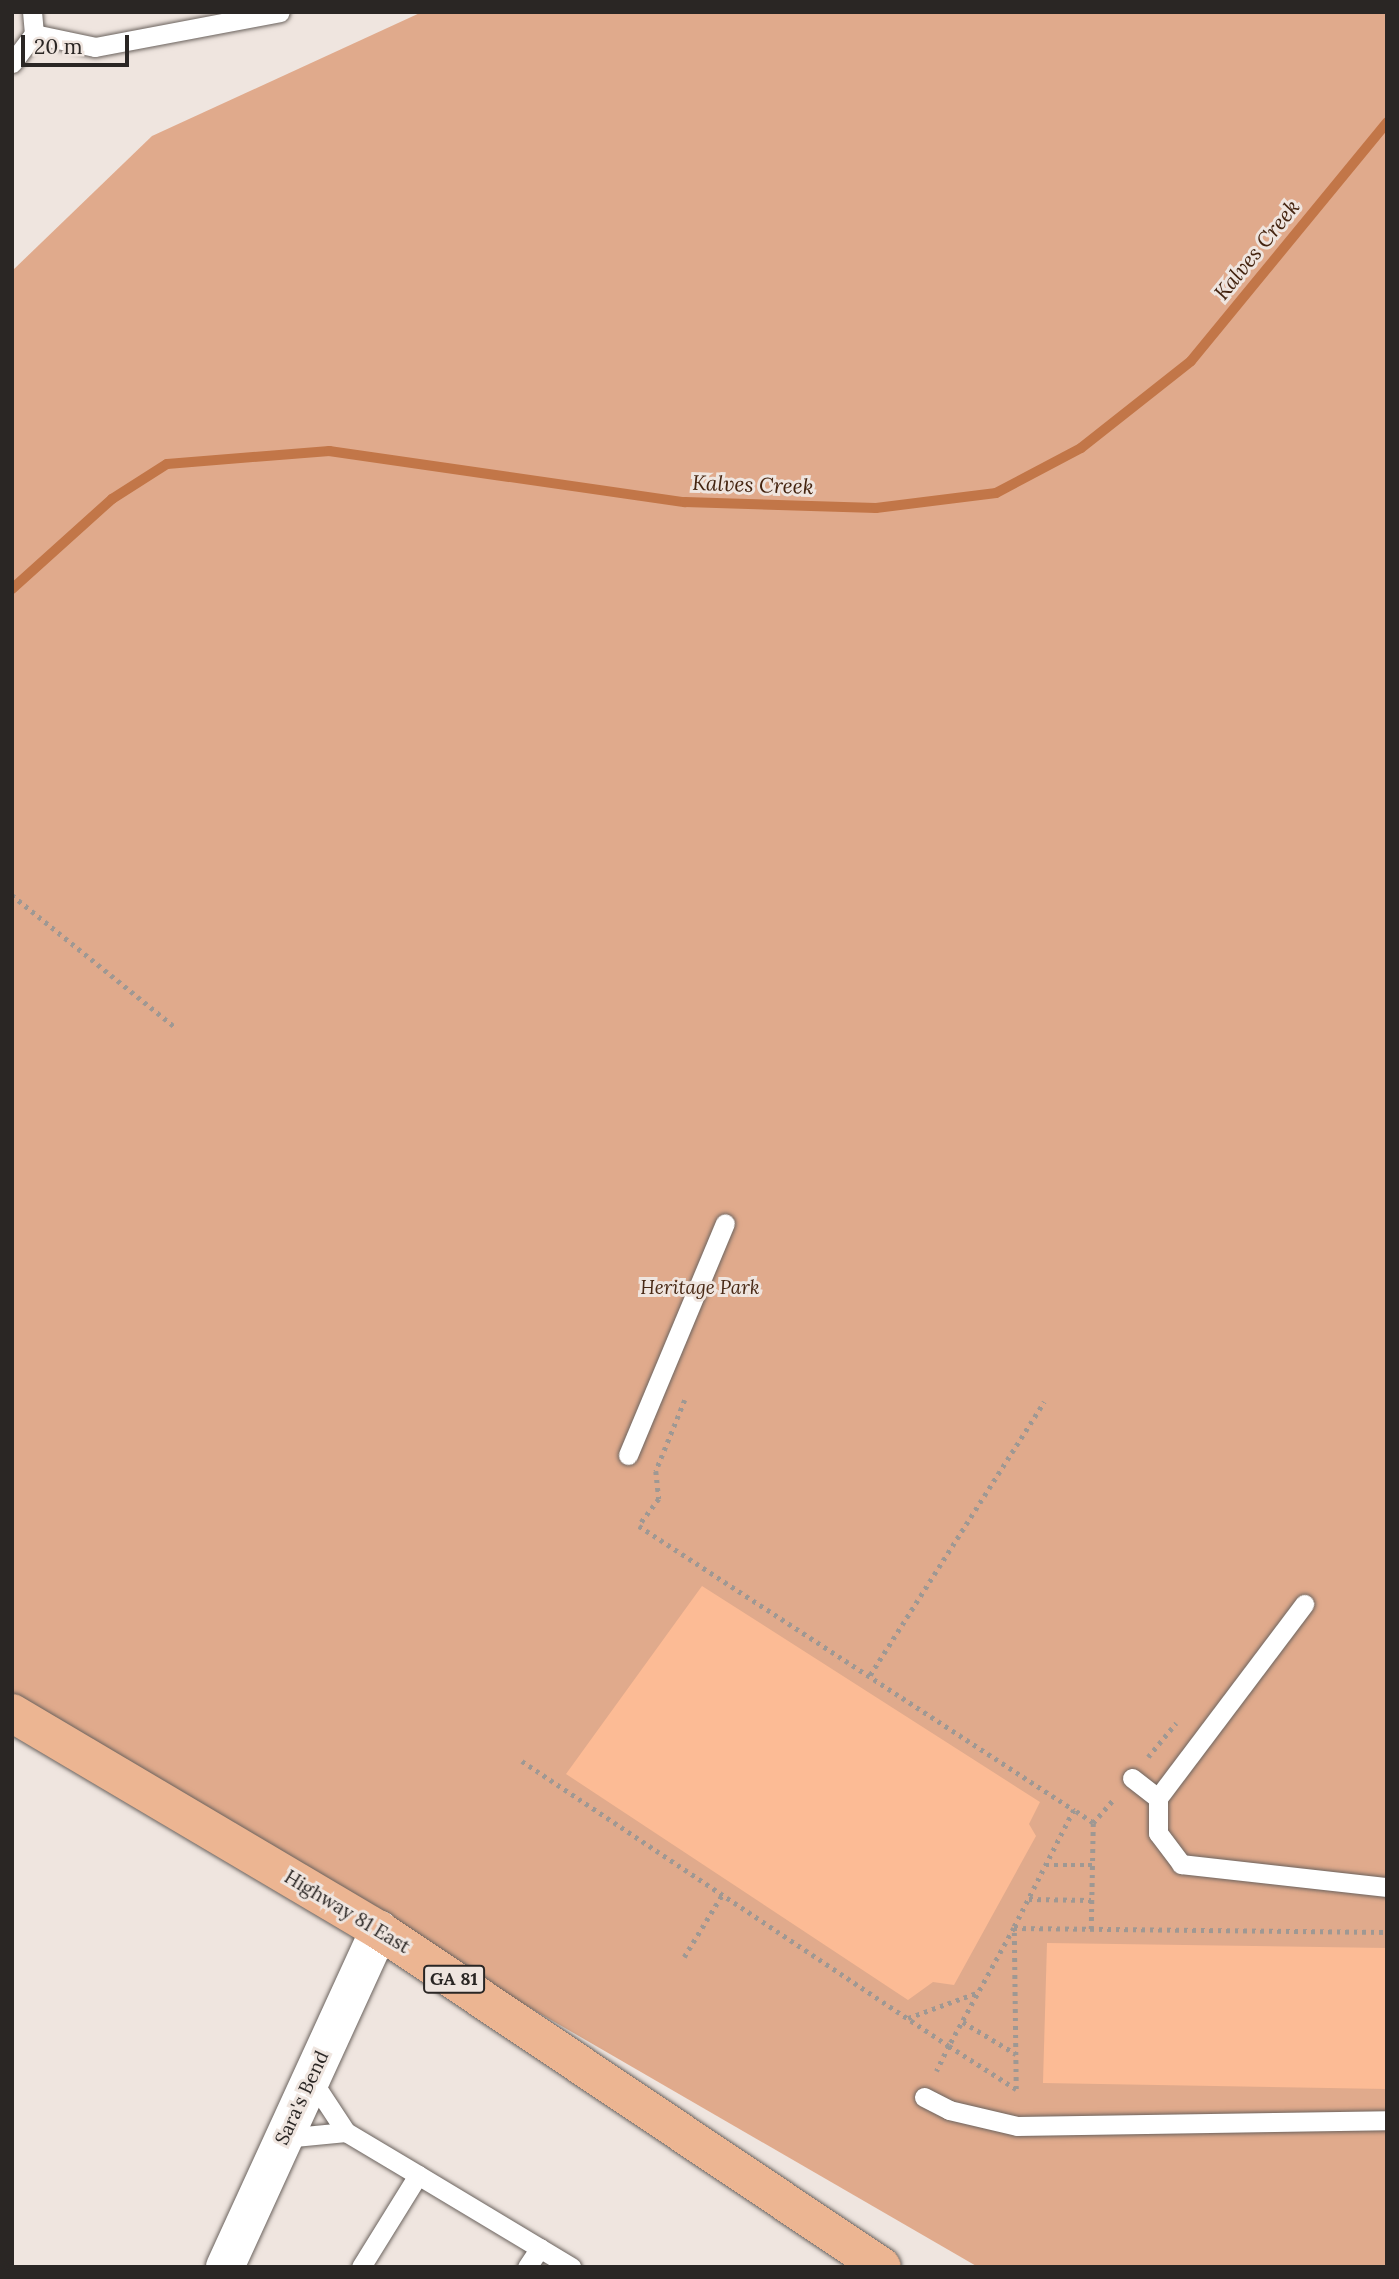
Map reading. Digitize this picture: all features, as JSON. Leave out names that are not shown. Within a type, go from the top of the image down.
[{"type":"main road","name":"Highway 81 East","points":[[12,1713],[379,1930],[882,2267]]},
{"type":"street","name":"Sara's Bend","points":[[225,2267],[379,1930]]},
{"type":"lane","points":[[12,63],[34,34],[32,12]]},
{"type":"lane","points":[[34,34],[95,47],[280,12]]},
{"type":"lane","points":[[628,1455],[726,1223]]},
{"type":"lane","points":[[1304,1604],[1158,1798],[1158,1833],[1181,1864],[1387,1886]]},
{"type":"lane","points":[[1132,1778],[1158,1798]]},
{"type":"lane","points":[[311,2079],[346,2132],[571,2267]]},
{"type":"lane","points":[[924,2097],[949,2110],[1017,2126],[1387,2119]]},
{"type":"lane","points":[[284,2138],[346,2132]]},
{"type":"lane","points":[[361,2267],[418,2175]]},
{"type":"lane","points":[[527,2267],[540,2248]]},
{"type":"path","points":[[12,895],[174,1027]]},
{"type":"path","points":[[690,1389],[656,1471],[659,1499],[639,1527],[870,1675],[1093,1823],[1091,1929]]},
{"type":"path","points":[[870,1675],[1044,1402]]},
{"type":"path","points":[[522,1761],[1016,2089],[1014,1928]]},
{"type":"path","points":[[949,2046],[1014,1928],[1074,1810]]},
{"type":"path","points":[[1046,1865],[1092,1866]]},
{"type":"path","points":[[684,1957],[722,1895]]},
{"type":"path","points":[[1029,1899],[1091,1900]]},
{"type":"path","points":[[1014,1928],[1387,1932]]},
{"type":"path","points":[[907,2019],[979,1992]]},
{"type":"path","points":[[963,2022],[1016,2054]]},
{"type":"green space","name":"Heritage Park","points":[[422,12],[1387,12],[1387,2267],[978,2267],[12,1708],[12,271],[152,136]]},
{"type":"building","points":[[702,1586],[1040,1802],[1029,1824],[1036,1836],[954,1985],[933,1982],[908,2000],[566,1774]]},
{"type":"building","points":[[1047,1943],[1387,1948],[1387,2089],[1043,2083]]},
{"type":"waterway","name":"Kalves Creek","points":[[12,589],[112,499],[167,464],[329,451],[685,502],[876,508],[996,493],[1081,448],[1191,361],[1387,122]]}]
